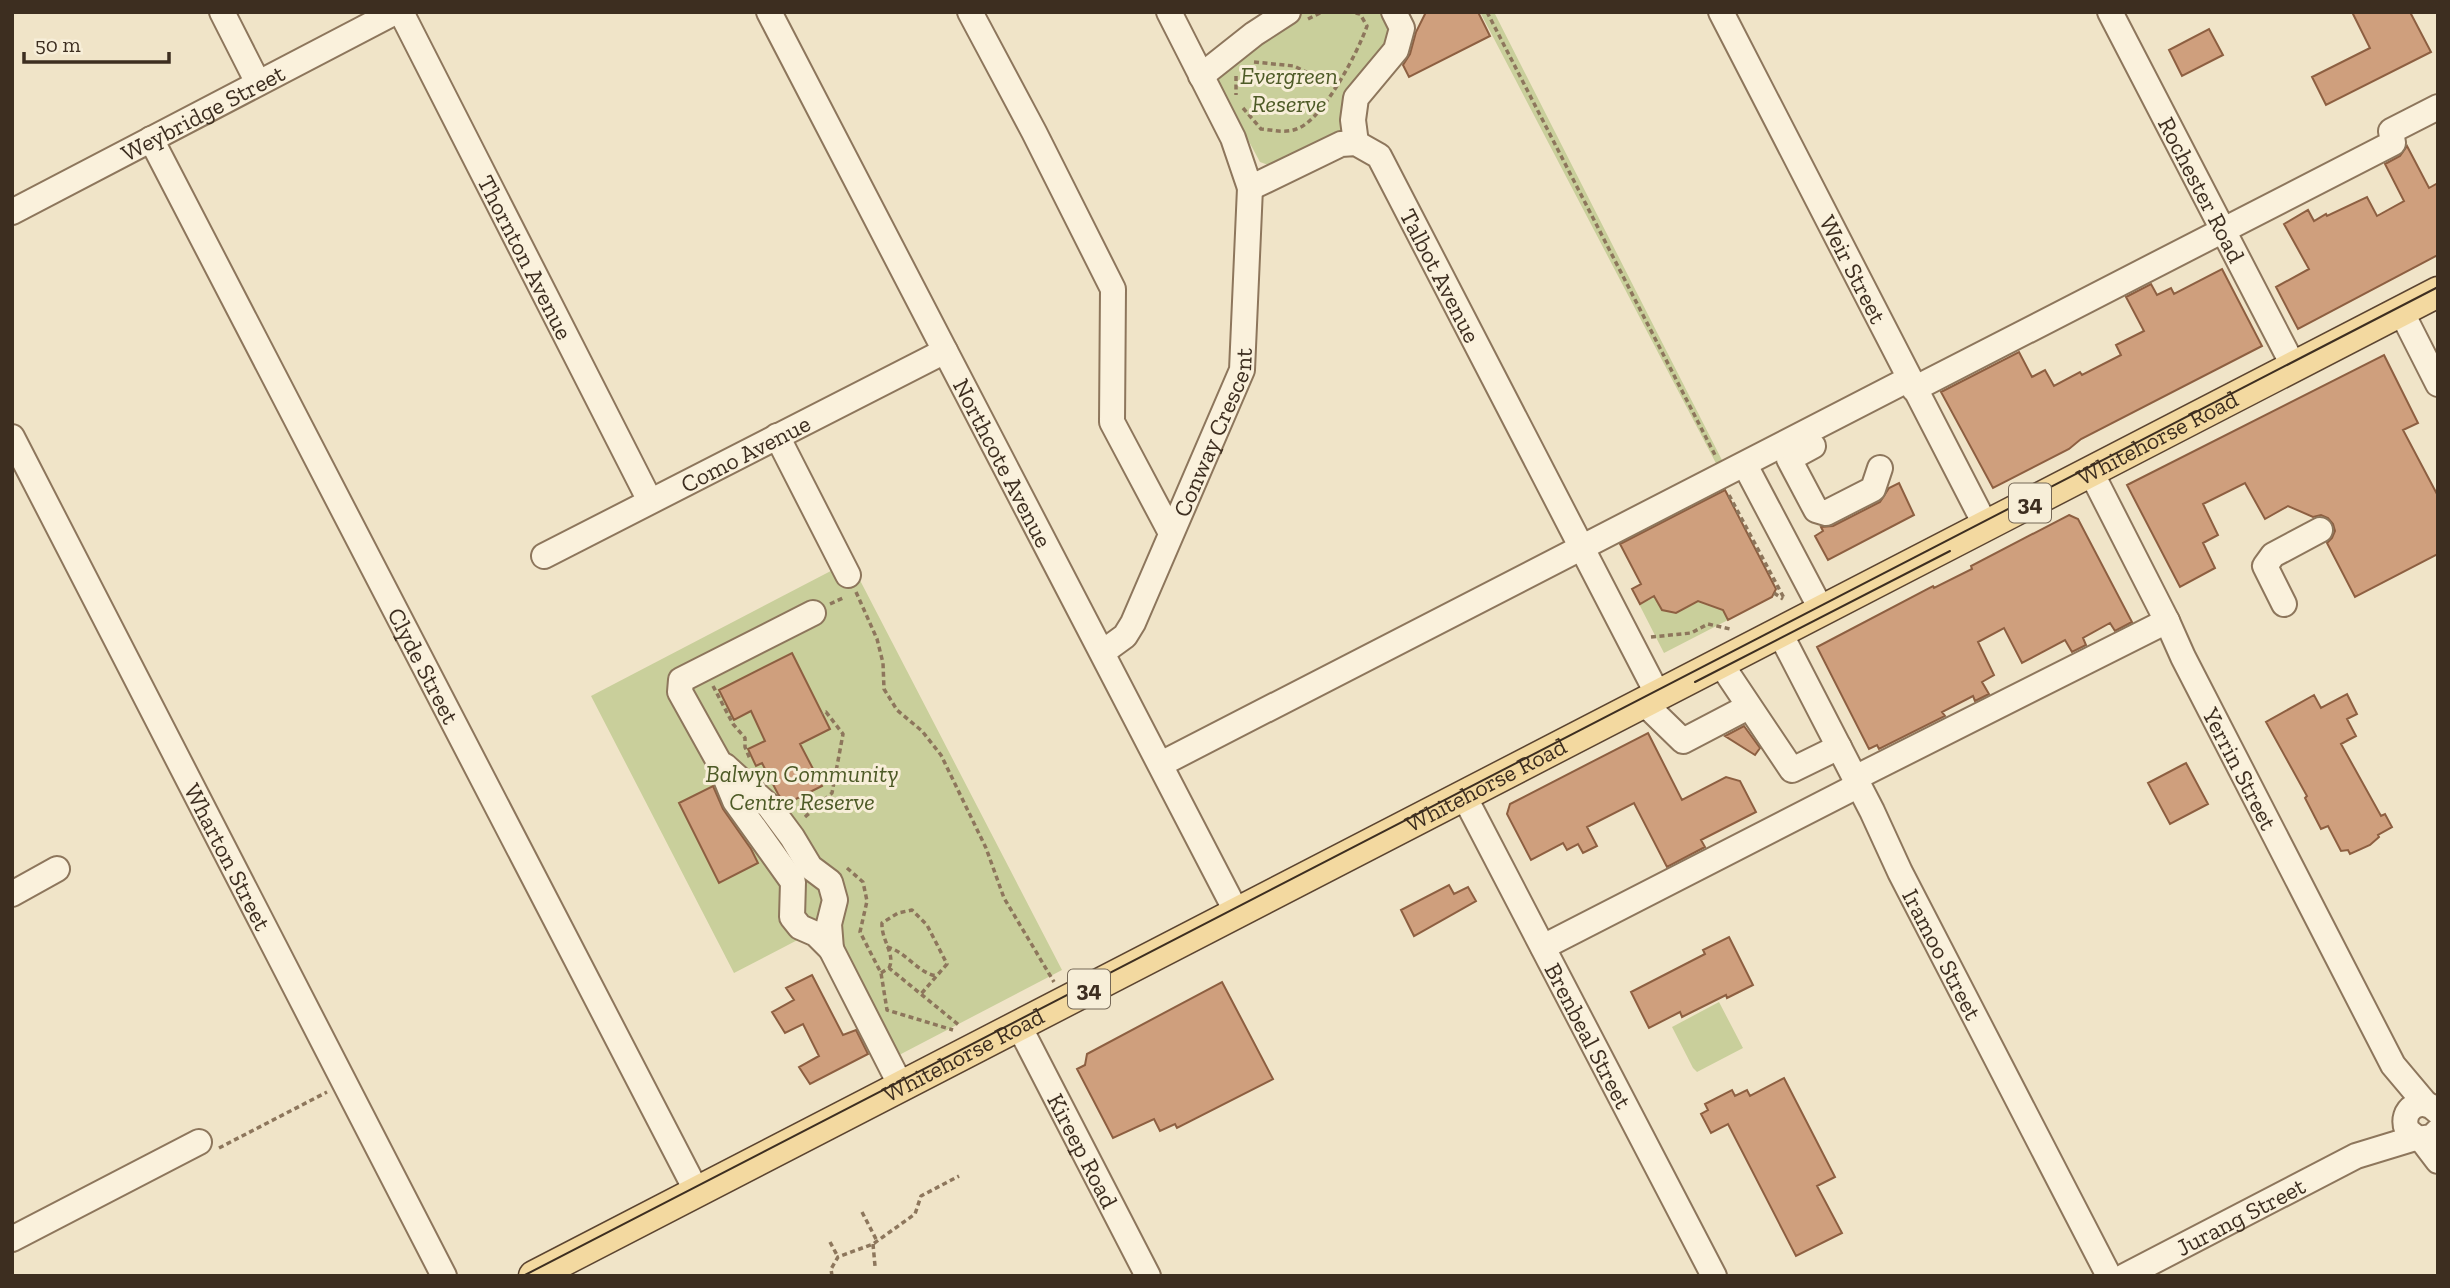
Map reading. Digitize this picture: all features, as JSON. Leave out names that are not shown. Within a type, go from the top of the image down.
[{"type":"main road","name":"Whitehorse Road","points":[[534,1276],[575,1267],[696,1192],[2438,292]]},
{"type":"street","points":[[222,12],[258,83]]},
{"type":"street","name":"Weybridge Street","points":[[12,212],[395,12]]},
{"type":"street","name":"Thornton Avenue","points":[[401,12],[650,501]]},
{"type":"street","name":"Northcote Avenue","points":[[769,12],[1237,913]]},
{"type":"street","points":[[970,12],[1113,289],[1112,422],[1171,533]]},
{"type":"street","points":[[1169,12],[1209,70],[1250,188],[1341,144],[1356,143],[1346,92],[1396,50],[1402,28],[1394,12]]},
{"type":"street","points":[[1209,70],[1254,34],[1289,12]]},
{"type":"street","name":"Weir Street","points":[[1721,12],[1986,526]]},
{"type":"street","name":"Rochester Road","points":[[2110,12],[2294,367]]},
{"type":"street","points":[[1161,764],[1582,547],[2393,143],[2391,131],[2438,107]]},
{"type":"street","name":"Clyde Street","points":[[151,139],[696,1192]]},
{"type":"street","name":"Talbot Avenue","points":[[1356,143],[1379,156],[1629,639],[1651,699],[1683,741],[1748,707]]},
{"type":"street","name":"Conway Crescent","points":[[1103,652],[1125,636],[1133,623],[1241,370],[1250,188]]},
{"type":"street","points":[[2401,311],[2438,384]]},
{"type":"street","name":"Como Avenue","points":[[544,556],[946,351]]},
{"type":"street","points":[[777,436],[852,583]]},
{"type":"street","name":"Wharton Street","points":[[12,437],[444,1276]]},
{"type":"street","points":[[1814,446],[1788,459],[1816,510],[1826,513],[1873,489],[1880,468]]},
{"type":"street","points":[[1735,470],[1822,611]]},
{"type":"street","name":"Yerrin Street","points":[[2091,472],[2393,1065],[2424,1118],[2438,1161]]},
{"type":"street","points":[[2284,604],[2265,566],[2273,555],[2320,530]]},
{"type":"street","points":[[813,613],[681,680],[680,692],[719,762],[735,801],[793,882],[792,917],[800,927],[816,934],[831,949],[901,1086]]},
{"type":"street","points":[[1543,947],[2167,621]]},
{"type":"street","name":"Iramoo Street","points":[[1780,633],[2109,1276]]},
{"type":"street","points":[[1721,664],[1792,770],[1839,747]]},
{"type":"street","points":[[719,762],[769,806],[810,867],[830,882],[835,900],[829,924],[831,949]]},
{"type":"street","name":"Brenbeal Street","points":[[1464,796],[1714,1276]]},
{"type":"street","points":[[12,894],[58,869]]},
{"type":"street","name":"Kireep Road","points":[[1018,1026],[1148,1276]]},
{"type":"street","name":"Jurang Street","points":[[2125,1276],[2424,1118]]},
{"type":"street","points":[[12,1239],[199,1142]]},
{"type":"path","points":[[1237,101],[1261,129],[1287,132],[1301,127],[1346,92],[1367,26],[1360,14],[1351,12]]},
{"type":"path","points":[[1487,12],[1735,470],[1726,488],[1785,600],[1774,593]]},
{"type":"path","points":[[1209,70],[1257,62],[1294,66],[1346,92]]},
{"type":"path","points":[[813,613],[852,583],[877,639],[883,663],[884,689],[897,710],[922,731],[941,755],[986,848],[1004,898],[1056,986],[1059,1004]]},
{"type":"path","points":[[1629,639],[1691,633],[1708,624],[1730,629]]},
{"type":"path","points":[[704,669],[733,724],[745,738],[745,747],[753,765]]},
{"type":"path","points":[[798,823],[832,793],[839,764],[843,734],[826,712],[822,714]]},
{"type":"path","points":[[863,882],[867,901],[860,932],[881,973],[887,1010],[953,1030]]},
{"type":"path","points":[[881,973],[891,963],[881,934],[882,923],[898,913],[912,909],[927,925],[947,964],[921,994]]},
{"type":"path","points":[[887,947],[895,949],[928,974],[937,976]]},
{"type":"path","points":[[888,968],[960,1026]]},
{"type":"path","points":[[199,1142],[212,1152],[345,1083]]},
{"type":"path","points":[[832,1276],[831,1269],[838,1257],[873,1244],[915,1214],[921,1196],[959,1176]]},
{"type":"path","points":[[862,1213],[877,1241]]},
{"type":"path","points":[[830,1242],[838,1257]]},
{"type":"path","points":[[873,1244],[875,1266]]},
{"type":"green space","name":"Evergreen Reserve","points":[[1302,12],[1382,12],[1393,36],[1342,133],[1274,167],[1260,162],[1217,82],[1244,51]]},
{"type":"green space","points":[[1480,12],[1494,12],[1726,468],[1720,471]]},
{"type":"green space","name":"Balwyn Community Centre Reserve","points":[[850,561],[1062,970],[880,1065],[811,933],[734,973],[591,696]]},
{"type":"green space","points":[[1654,596],[1662,610],[1676,613],[1698,601],[1723,610],[1728,620],[1664,653],[1639,604]]},
{"type":"green space","points":[[1719,1002],[1743,1048],[1697,1072],[1672,1027]]},
{"type":"building","points":[[1426,12],[1478,12],[1490,36],[1409,77],[1403,65]]},
{"type":"building","points":[[2352,12],[2410,12],[2431,52],[2326,105],[2312,77],[2370,48]]},
{"type":"building","points":[[2209,29],[2223,55],[2182,76],[2169,50]]},
{"type":"building","points":[[2407,146],[2429,188],[2438,183],[2438,255],[2298,329],[2276,287],[2309,269],[2284,224],[2308,210],[2314,221],[2367,197],[2377,216],[2404,201],[2385,164],[2400,156]]},
{"type":"building","points":[[2222,269],[2262,346],[2081,439],[2069,449],[1993,488],[1941,392],[2019,352],[2032,377],[2045,370],[2054,386],[2080,372],[2082,375],[2121,355],[2116,345],[2144,331],[2126,297],[2151,284],[2157,295],[2171,288],[2174,294]]},
{"type":"building","points":[[2384,355],[2418,423],[2403,430],[2438,496],[2438,554],[2355,597],[2327,543],[2335,531],[2328,518],[2321,515],[2313,517],[2288,506],[2265,519],[2245,483],[2203,504],[2218,535],[2203,543],[2215,568],[2180,587],[2127,485]]},
{"type":"building","points":[[1899,483],[1914,515],[1828,560],[1815,536],[1823,531],[1821,527],[1833,526],[1880,502],[1889,488]]},
{"type":"building","points":[[1725,490],[1776,589],[1772,597],[1728,620],[1723,610],[1698,601],[1676,613],[1662,610],[1654,596],[1640,604],[1632,589],[1641,584],[1620,544]]},
{"type":"building","points":[[2069,515],[2078,519],[2132,622],[2115,631],[2110,623],[2083,638],[2086,645],[2072,652],[2065,640],[2022,663],[2004,628],[1978,642],[1994,675],[1982,682],[1989,694],[1975,701],[1973,696],[1942,712],[1945,716],[1879,749],[1877,745],[1869,749],[1817,647],[1933,586],[1934,588],[1972,569],[1971,566]]},
{"type":"building","points":[[792,653],[830,729],[800,744],[822,786],[786,804],[762,763],[756,766],[748,749],[765,741],[751,711],[734,720],[719,690]]},
{"type":"building","points":[[2347,694],[2357,714],[2347,719],[2356,736],[2341,744],[2381,816],[2385,814],[2392,827],[2378,835],[2370,845],[2350,854],[2348,850],[2341,851],[2328,826],[2321,829],[2305,798],[2307,796],[2266,722],[2314,695],[2321,708]]},
{"type":"building","points":[[1744,726],[1760,748],[1755,755],[1725,736]]},
{"type":"building","points":[[1648,733],[1682,800],[1726,777],[1740,781],[1756,812],[1701,840],[1705,847],[1667,867],[1634,803],[1587,827],[1597,846],[1583,853],[1578,844],[1567,850],[1563,843],[1531,860],[1507,814],[1510,804]]},
{"type":"building","points":[[2186,763],[2208,804],[2170,824],[2148,783]]},
{"type":"building","points":[[713,786],[723,809],[758,863],[719,883],[679,803]]},
{"type":"building","points":[[1449,885],[1454,894],[1468,887],[1476,901],[1414,936],[1401,910]]},
{"type":"building","points":[[1729,937],[1753,985],[1682,1017],[1680,1012],[1649,1028],[1631,992],[1705,954],[1703,950]]},
{"type":"building","points":[[812,975],[843,1035],[856,1030],[868,1054],[810,1084],[799,1067],[819,1056],[803,1024],[785,1033],[772,1012],[794,1000],[786,988]]},
{"type":"building","points":[[1222,982],[1273,1079],[1177,1128],[1175,1124],[1160,1131],[1154,1119],[1113,1138],[1077,1069],[1085,1065],[1087,1054]]},
{"type":"building","points":[[1784,1078],[1835,1177],[1817,1186],[1842,1233],[1796,1256],[1728,1124],[1711,1133],[1701,1114],[1708,1110],[1705,1104],[1732,1090],[1735,1096],[1747,1090],[1750,1096]]},
{"type":"tram line","points":[[523,1276],[2438,287]]},
{"type":"tram line","points":[[1695,682],[1950,551]]}]
